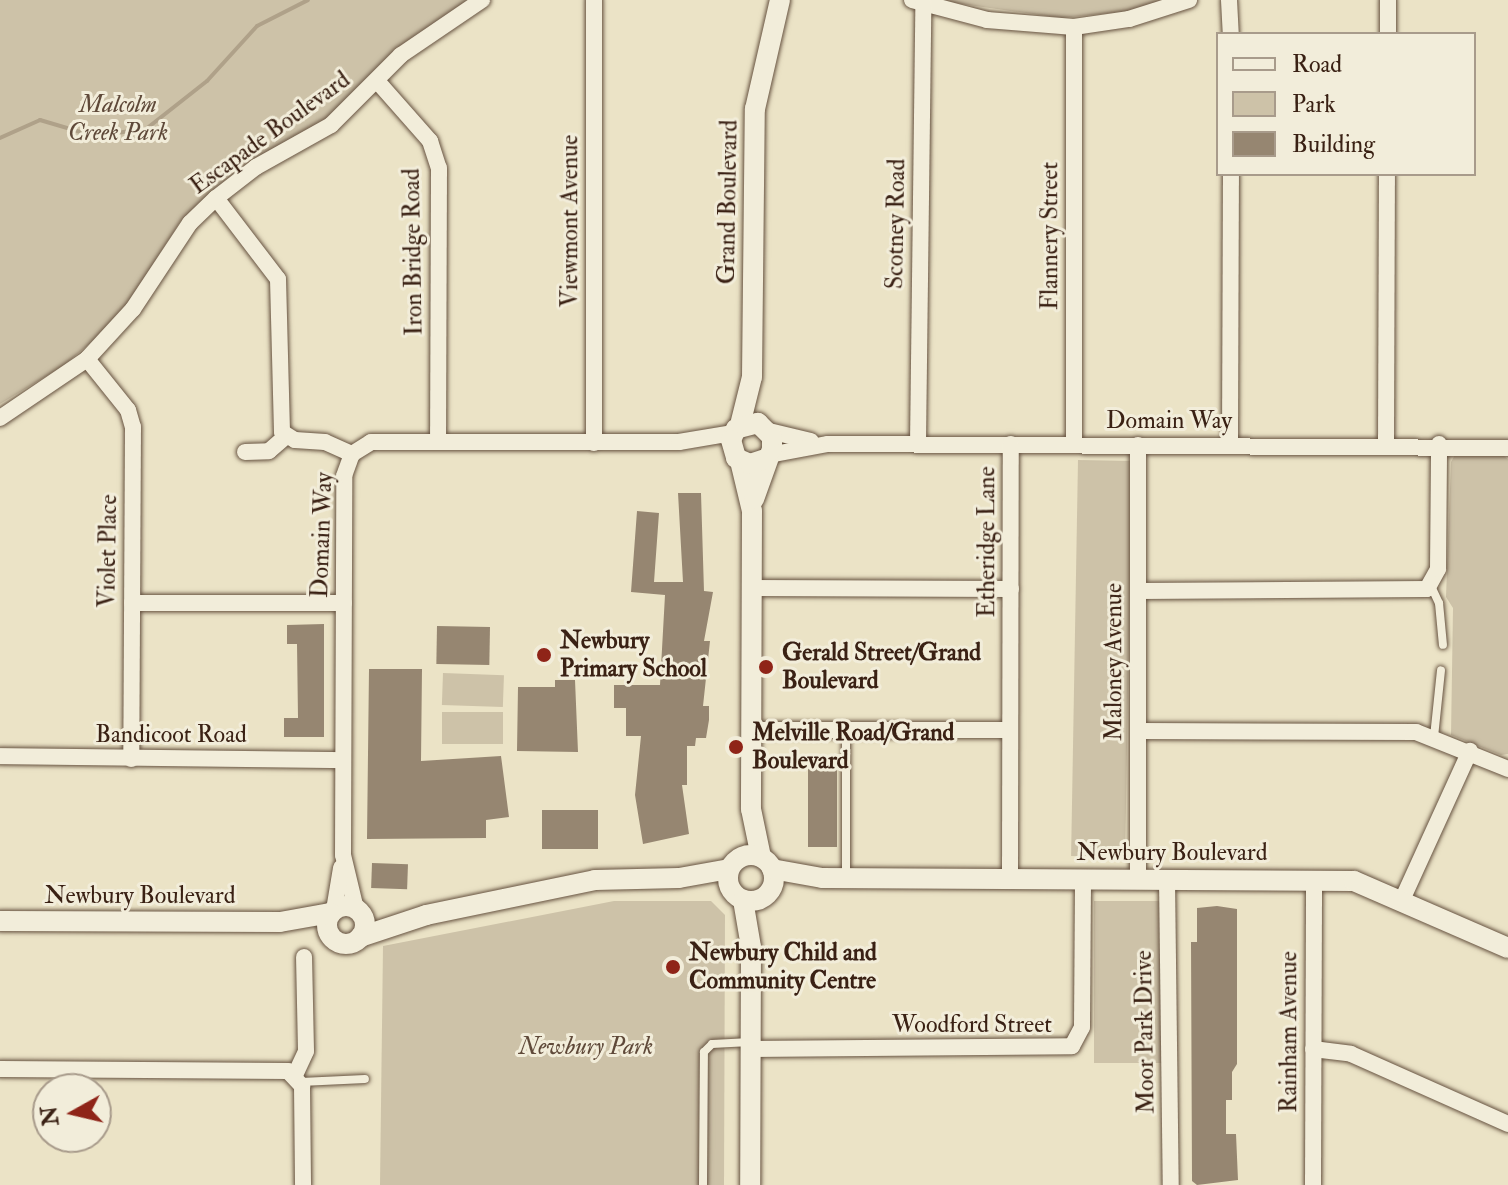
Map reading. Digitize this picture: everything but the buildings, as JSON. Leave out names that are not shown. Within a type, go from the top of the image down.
[{"type":"street","name":"Escapade Boulevard","points":[[0,418],[87,359],[133,309],[185,229],[216,198],[256,167],[331,125],[410,48],[482,0]]},
{"type":"street","name":"Viewmont Avenue","points":[[594,0],[594,443]]},
{"type":"street","name":"Grand Boulevard","points":[[752,895],[752,511],[737,443],[752,377],[755,109],[780,0]]},
{"type":"street","name":"Grand Boulevard","points":[[771,29],[790,0]]},
{"type":"street","points":[[917,2],[987,20],[1074,27],[1129,19],[1189,0]]},
{"type":"street","points":[[1229,0],[1231,32]]},
{"type":"street","points":[[1388,0],[1388,32]]},
{"type":"street","name":"Scotney Road","points":[[917,2],[918,444]]},
{"type":"street","name":"Flannery Street","points":[[1074,27],[1074,444]]},
{"type":"street","name":"Iron Bridge Road","points":[[378,82],[430,141],[439,168],[438,441]]},
{"type":"street","points":[[1230,446],[1231,176]]},
{"type":"street","points":[[1386,446],[1387,176]]},
{"type":"street","points":[[216,198],[278,279],[280,419],[286,436]]},
{"type":"street","name":"Violet Place","points":[[87,359],[132,420],[131,759]]},
{"type":"street","name":"Grand Boulevard","points":[[752,377],[766,428],[767,457],[752,511]]},
{"type":"street","name":"Domain Way","points":[[766,428],[828,444]]},
{"type":"street","points":[[766,428],[737,443],[756,464],[767,457]]},
{"type":"street","points":[[245,452],[269,451],[286,436]]},
{"type":"street","points":[[286,436],[325,442],[352,454]]},
{"type":"street","name":"Domain Way","points":[[333,911],[343,855],[344,476],[352,454],[371,442],[737,443]]},
{"type":"street","name":"Domain Way","points":[[767,457],[828,444],[1439,444],[1508,448]]},
{"type":"street","name":"Etheridge Lane","points":[[1010,879],[1011,444]]},
{"type":"street","points":[[1138,591],[1431,586],[1438,569],[1439,444]]},
{"type":"street","name":"Maloney Avenue","points":[[1138,445],[1138,879]]},
{"type":"street","points":[[752,588],[1011,589]]},
{"type":"street","points":[[132,603],[344,603]]},
{"type":"street","points":[[751,730],[1010,730]]},
{"type":"street","points":[[1138,731],[1416,732],[1470,751],[1508,769]]},
{"type":"street","points":[[1402,900],[1470,751]]},
{"type":"street","name":"Bandicoot Road","points":[[0,756],[343,760]]},
{"type":"street","name":"Domain Way","points":[[343,855],[357,910]]},
{"type":"street","points":[[750,1185],[751,863]]},
{"type":"street","name":"Newbury Boulevard","points":[[360,937],[426,915],[595,880],[679,878],[751,863],[822,878],[1354,881],[1508,948]]},
{"type":"street","name":"Newbury Boulevard","points":[[679,878],[752,895],[822,878]]},
{"type":"street","name":"Woodford Street","points":[[750,1045],[1072,1046],[1082,1027],[1083,879]]},
{"type":"street","name":"Moor Park Drive","points":[[1167,879],[1171,1185]]},
{"type":"street","name":"Rainham Avenue","points":[[1313,1185],[1314,880]]},
{"type":"street","points":[[357,910],[364,922],[360,937],[346,944],[332,938],[327,923],[333,911],[357,910]]},
{"type":"street","name":"Newbury Boulevard","points":[[357,910],[426,915]]},
{"type":"street","name":"Newbury Boulevard","points":[[0,921],[280,922],[333,911]]},
{"type":"street","name":"Newbury Boulevard","points":[[280,922],[332,938]]},
{"type":"street","points":[[303,1185],[298,1078],[306,1051],[304,957]]},
{"type":"street","points":[[1313,1049],[1351,1054],[1508,1124]]},
{"type":"street","points":[[0,1069],[275,1070],[298,1078]]},
{"type":"lane","points":[[1431,586],[1439,603],[1443,645]]},
{"type":"lane","points":[[1434,737],[1441,670]]},
{"type":"lane","points":[[846,730],[846,878]]},
{"type":"lane","points":[[703,1185],[704,1052],[712,1044],[750,1045]]},
{"type":"lane","points":[[298,1078],[365,1079]]},
{"type":"green space","name":"Malcolm Creek Park","points":[[0,0],[468,0],[404,44],[326,121],[243,166],[211,192],[180,222],[128,303],[102,333],[63,366],[0,404]]},
{"type":"green space","points":[[934,0],[1163,0],[1130,11],[1061,18]]},
{"type":"green space","points":[[1498,452],[1508,459],[1508,754],[1501,755],[1451,735],[1453,608],[1446,597],[1451,462],[1456,453]]},
{"type":"green space","points":[[1078,460],[1132,461],[1125,857],[1071,856]]},
{"type":"green space","points":[[443,673],[504,675],[503,707],[442,705]]},
{"type":"green space","points":[[442,712],[503,712],[503,744],[442,744]]},
{"type":"green space","name":"Newbury Park","points":[[614,901],[711,901],[725,915],[724,1185],[380,1185],[383,946]]},
{"type":"green space","points":[[1094,901],[1161,901],[1161,1063],[1094,1063]]},
{"type":"waterway","points":[[0,138],[40,120],[94,136],[146,129],[207,81],[257,26],[308,0]]},
{"type":"place","name":"Newbury Primary School","points":[[544,655]]},
{"type":"place","name":"Gerald Street/Grand Boulevard","points":[[766,667]]},
{"type":"place","name":"Melville Road/Grand Boulevard","points":[[736,747]]},
{"type":"place","name":"Newbury Child and Community Centre","points":[[673,967]]}]
